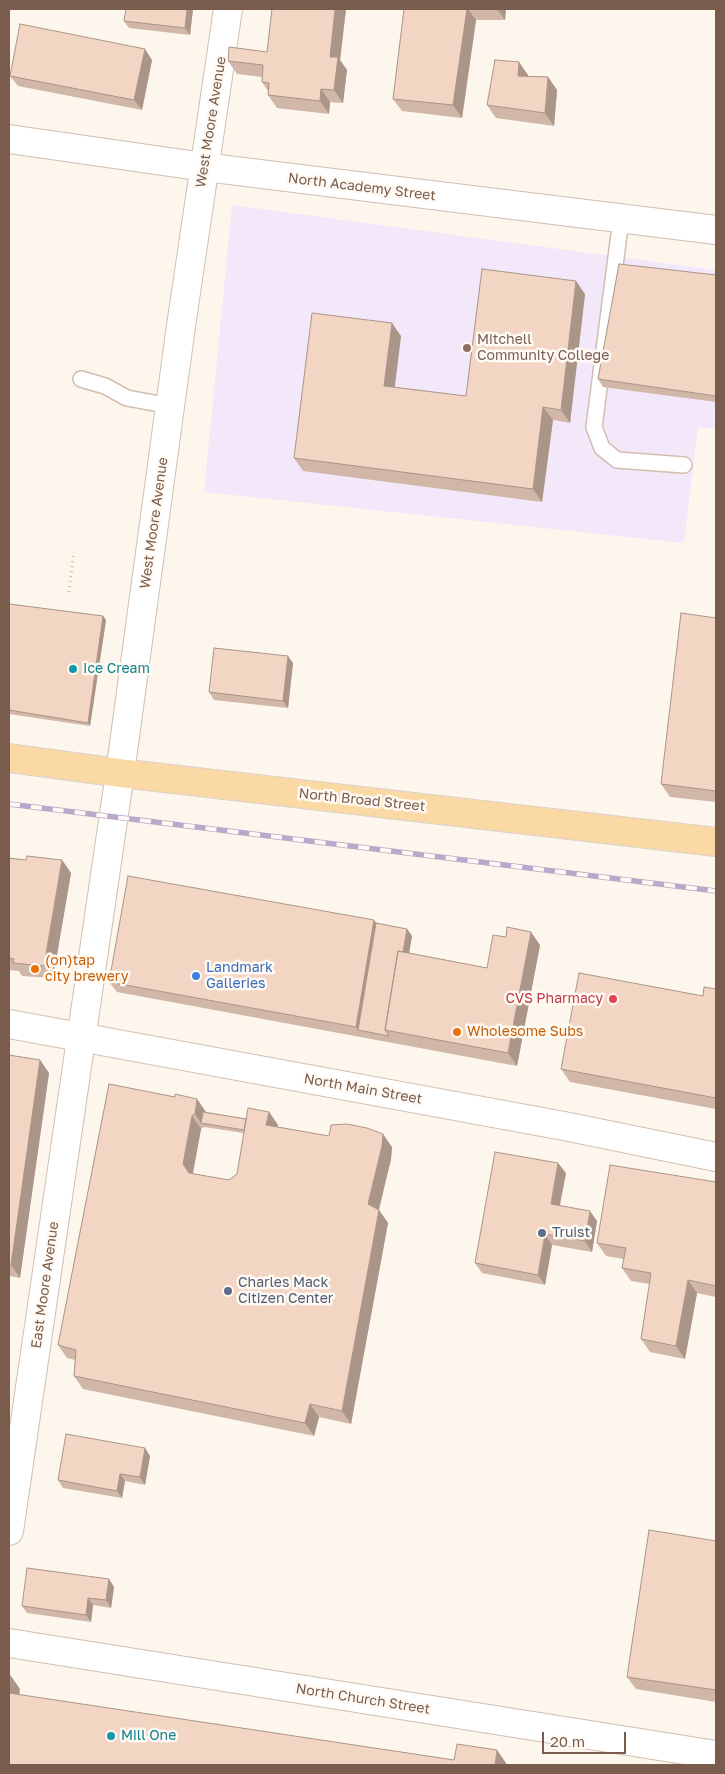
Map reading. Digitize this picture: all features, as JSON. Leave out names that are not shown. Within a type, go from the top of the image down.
[{"type":"main road","name":"North Broad Street","points":[[9,758],[120,773],[716,842]]},
{"type":"street","name":"West Moore Avenue","points":[[81,1038],[228,9]]},
{"type":"street","name":"North Academy Street","points":[[9,139],[204,167],[716,230]]},
{"type":"street","name":"North Main Street","points":[[9,1024],[564,1126],[716,1157]]},
{"type":"street","name":"East Moore Avenue","points":[[9,1531],[81,1038]]},
{"type":"street","name":"North Church Street","points":[[9,1643],[716,1755]]},
{"type":"lane","points":[[621,219],[594,427],[602,448],[616,460],[684,465]]},
{"type":"lane","points":[[81,379],[105,386],[127,398],[170,406]]},
{"type":"path","points":[[69,592],[74,552]]},
{"type":"shaded area","name":"Mitchell Community College","points":[[232,205],[716,270],[716,428],[698,427],[684,543],[204,492]]},
{"type":"building","points":[[126,9],[187,9],[185,28],[124,21]]},
{"type":"building","points":[[272,9],[335,9],[330,57],[338,57],[334,90],[321,89],[320,101],[268,95],[269,83],[262,82],[263,65],[228,61],[229,47],[267,52]]},
{"type":"building","points":[[404,9],[467,9],[453,105],[393,99]]},
{"type":"building","points":[[20,24],[145,49],[134,100],[10,76]]},
{"type":"building","points":[[495,60],[519,62],[518,76],[548,77],[545,113],[487,105]]},
{"type":"building","points":[[619,264],[716,275],[716,396],[598,379]]},
{"type":"building","points":[[482,269],[576,281],[561,410],[543,407],[533,489],[294,458],[312,313],[392,323],[384,386],[466,396]]},
{"type":"building","points":[[9,604],[103,616],[88,723],[9,710]]},
{"type":"building","points":[[681,613],[716,618],[716,791],[661,784]]},
{"type":"building","points":[[214,648],[288,656],[283,701],[209,692]]},
{"type":"building","points":[[27,856],[62,860],[44,966],[13,963],[14,959],[9,958],[9,858],[26,860]]},
{"type":"building","points":[[128,876],[374,920],[356,1027],[109,982]]},
{"type":"building","points":[[376,923],[407,929],[403,952],[398,951],[385,1030],[389,1036],[358,1030]]},
{"type":"building","points":[[507,927],[531,932],[508,1053],[385,1030],[398,951],[487,968],[493,935],[506,937]]},
{"type":"building","name":"CVS Pharmacy","points":[[579,973],[703,996],[704,987],[716,989],[716,1098],[561,1069]]},
{"type":"building","points":[[9,1055],[40,1060],[11,1265],[9,1265]]},
{"type":"building","name":"Charles Mack Citizen Center","points":[[109,1084],[175,1097],[175,1094],[197,1099],[183,1164],[189,1173],[229,1180],[237,1174],[248,1108],[269,1112],[266,1125],[329,1136],[331,1125],[347,1124],[383,1134],[382,1146],[368,1204],[379,1210],[342,1411],[310,1404],[305,1423],[74,1376],[76,1350],[58,1345]]},
{"type":"building","points":[[203,1112],[246,1119],[244,1130],[201,1123]]},
{"type":"building","name":"Truist","points":[[495,1152],[558,1163],[551,1204],[590,1211],[585,1241],[545,1234],[538,1275],[475,1263]]},
{"type":"building","points":[[610,1165],[716,1182],[716,1286],[688,1280],[676,1346],[641,1339],[651,1273],[622,1268],[626,1248],[597,1243]]},
{"type":"building","points":[[66,1434],[145,1448],[140,1477],[120,1474],[117,1491],[58,1480]]},
{"type":"building","points":[[649,1530],[716,1541],[716,1690],[627,1677]]},
{"type":"building","points":[[27,1568],[109,1579],[106,1600],[88,1598],[86,1615],[22,1606]]},
{"type":"building","points":[[9,1676],[11,1676],[9,1693]]},
{"type":"building","name":"Mill One","points":[[9,1693],[454,1760],[457,1744],[497,1750],[495,1765],[9,1765]]},
{"type":"railway","points":[[9,804],[716,891]]},
{"type":"place","name":"Mitchell Community College","points":[[467,348]]},
{"type":"place","name":"Ice Cream","points":[[73,669]]},
{"type":"place","name":"(on)tap city brewery","points":[[35,969]]},
{"type":"place","name":"Landmark Galleries","points":[[196,976]]},
{"type":"place","name":"CVS Pharmacy","points":[[613,999]]},
{"type":"place","name":"Wholesome Subs","points":[[457,1032]]},
{"type":"place","name":"Truist","points":[[542,1233]]},
{"type":"place","name":"Charles Mack Citizen Center","points":[[228,1291]]},
{"type":"place","name":"Mill One","points":[[111,1736]]}]
